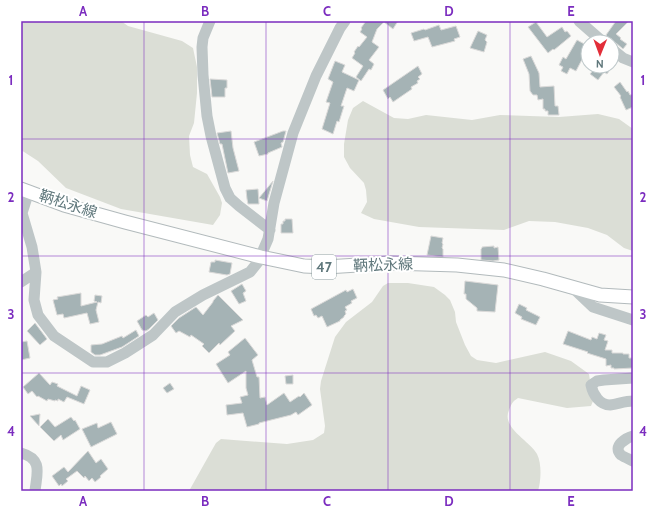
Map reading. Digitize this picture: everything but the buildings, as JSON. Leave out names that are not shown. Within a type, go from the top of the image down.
[{"type":"main road","name":"鞆松永線","points":[[25,190],[64,205],[125,222],[262,257],[304,266],[326,267],[390,262],[457,265],[504,270],[600,295],[633,297]]},
{"type":"street","points":[[210,21],[203,38],[203,75],[207,116],[225,188],[230,198],[270,230]]},
{"type":"street","points":[[25,190],[22,213],[32,247],[36,272],[34,300],[38,315],[54,336],[93,362],[107,362],[125,353],[152,335],[175,312],[203,295],[250,272],[262,257],[270,230],[274,203],[293,133],[316,76],[345,21]]},
{"type":"street","points":[[579,21],[594,34]]},
{"type":"street","points":[[620,56],[633,62]]},
{"type":"street","points":[[21,282],[36,272]]},
{"type":"street","points":[[573,288],[593,307],[633,320]]},
{"type":"street","points":[[633,378],[597,381],[591,385],[594,395],[603,403],[609,405],[633,401]]},
{"type":"street","points":[[633,436],[619,445],[618,448],[619,453],[622,456],[633,460]]},
{"type":"street","points":[[21,453],[28,455],[34,460],[38,468],[35,491]]},
{"type":"shaded area","points":[[21,21],[121,21],[128,26],[182,41],[193,48],[197,67],[197,93],[194,123],[189,136],[190,155],[193,167],[207,174],[222,203],[220,215],[213,225],[121,209],[66,188],[38,161],[21,150]]},
{"type":"shaded area","points":[[363,101],[394,118],[408,119],[426,115],[472,120],[500,115],[559,117],[598,114],[619,119],[633,129],[633,251],[624,248],[607,235],[588,228],[555,222],[529,221],[504,230],[419,227],[374,219],[361,213],[367,202],[366,190],[364,183],[350,168],[344,157],[344,144],[348,120],[353,108]]},
{"type":"shaded area","points":[[388,283],[408,283],[434,287],[445,295],[450,300],[455,312],[456,322],[465,345],[471,356],[477,360],[496,363],[545,352],[571,361],[589,374],[593,401],[591,406],[567,408],[518,398],[513,402],[509,410],[509,423],[512,428],[533,449],[539,458],[540,482],[538,491],[189,491],[216,443],[221,439],[287,444],[313,440],[324,433],[325,426],[320,389],[321,381],[335,337],[346,322],[372,302],[383,286]]}]
